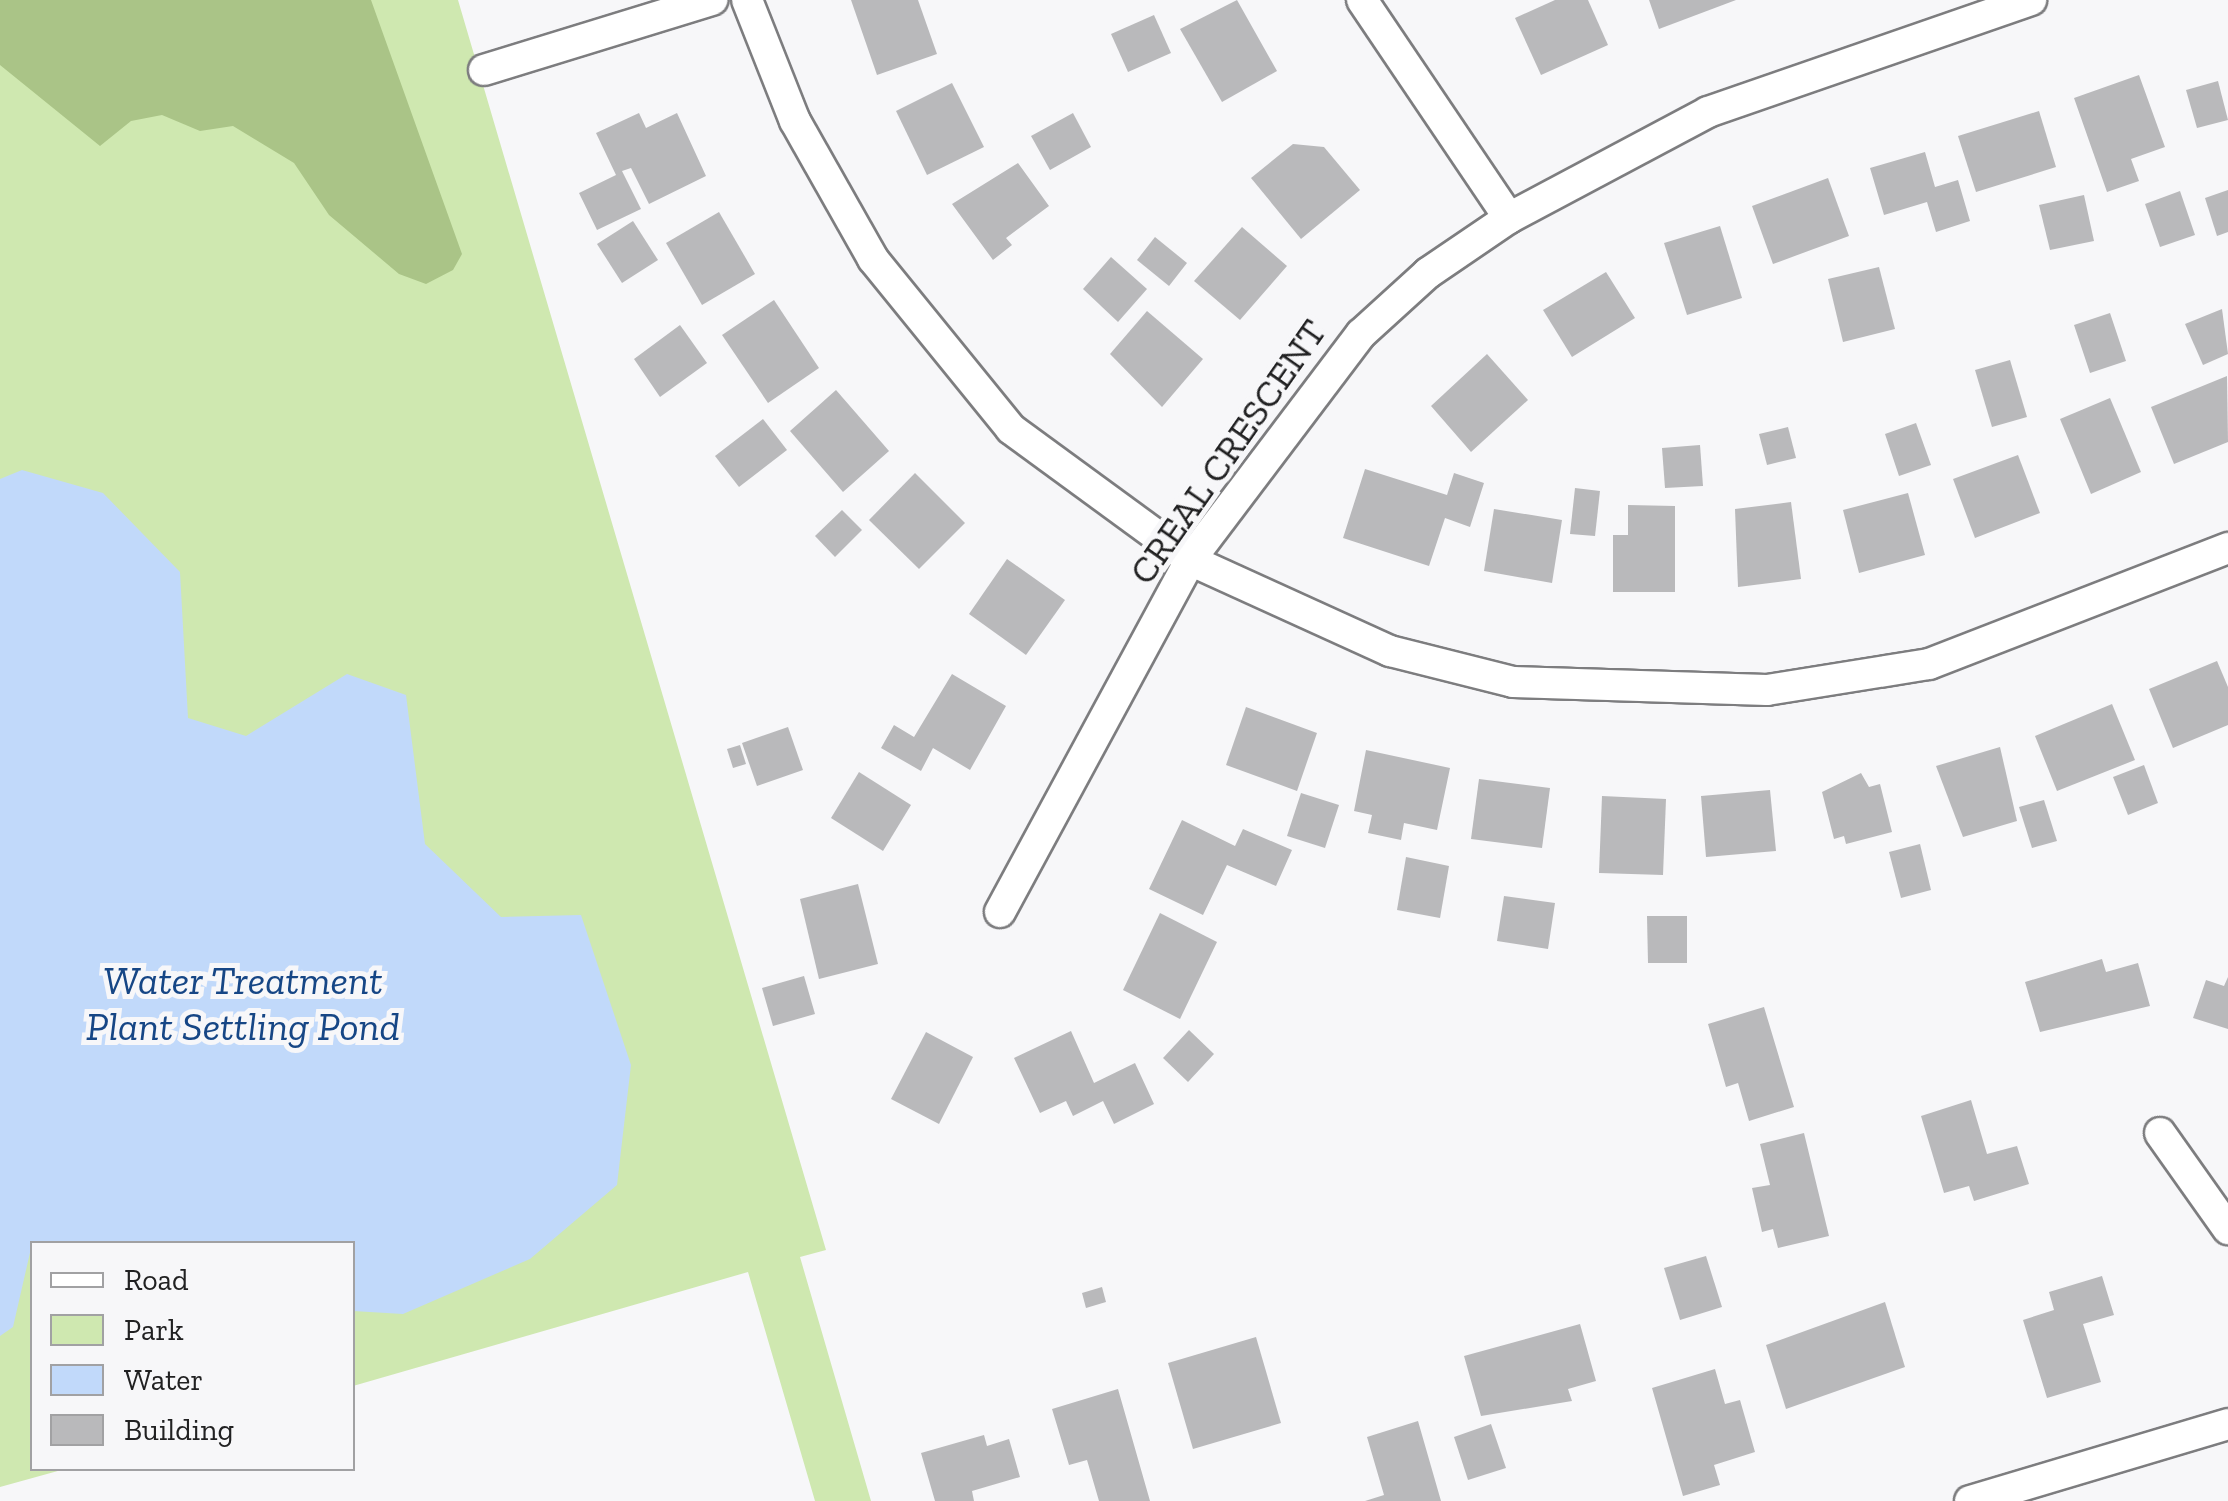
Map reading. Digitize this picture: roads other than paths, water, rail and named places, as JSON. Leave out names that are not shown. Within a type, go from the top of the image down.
[{"type":"street","points":[[484,70],[712,0]]},
{"type":"street","points":[[746,0],[795,121],[873,260],[1011,430],[1190,560],[1390,651],[1514,682],[1768,690],[1929,664],[2228,548]]},
{"type":"street","points":[[1362,0],[1508,218]]},
{"type":"street","name":"CREAL CRESCENT","points":[[1000,912],[1190,560],[1361,334],[1428,273],[1508,218],[1708,112],[2031,0]]},
{"type":"street","points":[[2160,1133],[2228,1229]]},
{"type":"street","points":[[1970,1501],[2228,1424]]},
{"type":"water","name":"Water Treatment Plant Settling Pond","points":[[22,470],[103,493],[180,572],[188,718],[246,736],[347,674],[406,695],[425,844],[501,917],[581,915],[631,1065],[617,1185],[530,1259],[403,1314],[355,1311],[355,1241],[30,1241],[13,1327],[0,1336],[0,479]]}]
